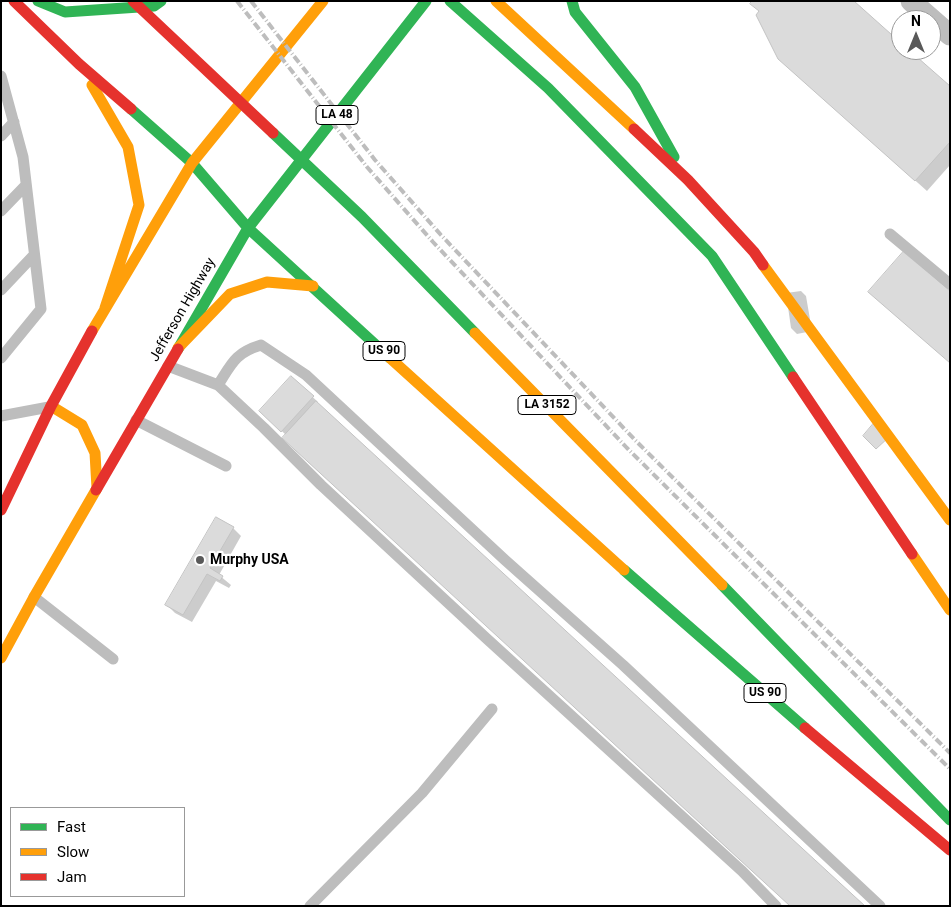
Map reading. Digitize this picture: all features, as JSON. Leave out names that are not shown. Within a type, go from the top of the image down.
[{"type":"main road","points":[[14,1],[79,64],[192,163]]},
{"type":"main road","points":[[38,1],[65,12],[154,6],[161,1]]},
{"type":"main road","name":"LA 3152","points":[[133,1],[362,217],[950,820]]},
{"type":"main road","points":[[1,510],[51,406],[105,308],[192,163],[323,1]]},
{"type":"main road","name":"Jefferson Highway","points":[[1,658],[34,597],[248,228],[426,1]]},
{"type":"main road","points":[[450,1],[548,88],[712,256],[950,610]]},
{"type":"main road","points":[[496,1],[688,180],[754,252],[950,520]]},
{"type":"main road","points":[[572,1],[575,12],[635,87],[688,180]]},
{"type":"main road","points":[[79,64],[128,147],[139,205],[105,308]]},
{"type":"main road","name":"US 90","points":[[192,163],[248,228],[582,534],[829,749],[950,850]]},
{"type":"main road","points":[[178,348],[230,294],[267,282],[313,286]]},
{"type":"main road","points":[[51,406],[82,425],[95,453],[97,488]]},
{"type":"street","points":[[911,1],[950,35]]},
{"type":"lane","points":[[1,76],[23,157],[40,309],[1,358]]},
{"type":"lane","points":[[1,136],[14,122]]},
{"type":"lane","points":[[1,211],[26,185]]},
{"type":"lane","points":[[890,234],[950,284]]},
{"type":"lane","points":[[1,290],[34,255]]},
{"type":"lane","points":[[218,385],[237,356],[246,349],[260,345],[306,375],[505,560],[622,665],[880,906]]},
{"type":"lane","points":[[168,366],[218,385],[321,485],[742,871],[776,906]]},
{"type":"lane","points":[[1,416],[51,406]]},
{"type":"lane","points":[[136,420],[226,466]]},
{"type":"lane","points":[[34,597],[113,659]]},
{"type":"lane","points":[[310,906],[422,793],[492,709]]},
{"type":"building","points":[[752,1],[854,1],[891,34],[891,60],[920,60],[950,86],[950,142],[915,181],[778,59],[756,15],[759,11],[750,4]]},
{"type":"building","points":[[904,251],[950,291],[950,363],[868,292]]},
{"type":"building","points":[[291,376],[314,396],[281,432],[259,411]]},
{"type":"building","points":[[316,401],[865,906],[790,906],[282,438]]},
{"type":"building","points":[[874,423],[889,437],[876,449],[863,436]]},
{"type":"building","points":[[216,517],[234,527],[210,568],[223,576],[220,581],[207,574],[183,615],[165,605]]},
{"type":"railway","points":[[237,1],[367,167],[433,242],[627,448],[950,769]]},
{"type":"railway","points":[[251,1],[375,160],[441,235],[635,440],[950,753]]},
{"type":"traffic: fast","points":[[38,1],[65,12],[154,6],[161,1]]},
{"type":"traffic: fast","points":[[248,228],[426,1]]},
{"type":"traffic: fast","points":[[450,1],[548,88],[712,256],[793,377]]},
{"type":"traffic: fast","points":[[572,1],[575,12],[635,87],[674,157]]},
{"type":"traffic: fast","points":[[131,109],[192,163],[248,228],[390,358]]},
{"type":"traffic: fast","points":[[273,133],[362,217],[475,333]]},
{"type":"traffic: fast","points":[[178,349],[248,228]]},
{"type":"traffic: fast","points":[[624,570],[805,728]]},
{"type":"traffic: fast","points":[[722,585],[950,820]]},
{"type":"traffic: slow","points":[[192,163],[323,1]]},
{"type":"traffic: slow","points":[[496,1],[634,129]]},
{"type":"traffic: slow","points":[[92,85],[128,147],[139,205],[105,308]]},
{"type":"traffic: slow","points":[[92,331],[192,163]]},
{"type":"traffic: slow","points":[[763,265],[950,520]]},
{"type":"traffic: slow","points":[[178,348],[230,294],[267,282],[313,286]]},
{"type":"traffic: slow","points":[[475,333],[722,585]]},
{"type":"traffic: slow","points":[[390,358],[624,570]]},
{"type":"traffic: slow","points":[[51,406],[82,425],[95,453],[97,488]]},
{"type":"traffic: slow","points":[[1,658],[96,490]]},
{"type":"traffic: slow","points":[[912,554],[950,610]]},
{"type":"traffic: jam","points":[[14,1],[79,64],[131,109]]},
{"type":"traffic: jam","points":[[133,1],[273,133]]},
{"type":"traffic: jam","points":[[634,129],[688,180],[754,252],[763,265]]},
{"type":"traffic: jam","points":[[1,510],[51,406],[92,331]]},
{"type":"traffic: jam","points":[[96,490],[178,349]]},
{"type":"traffic: jam","points":[[793,377],[912,554]]},
{"type":"traffic: jam","points":[[805,728],[950,850]]},
{"type":"place","name":"Murphy USA","points":[[200,560]]}]
